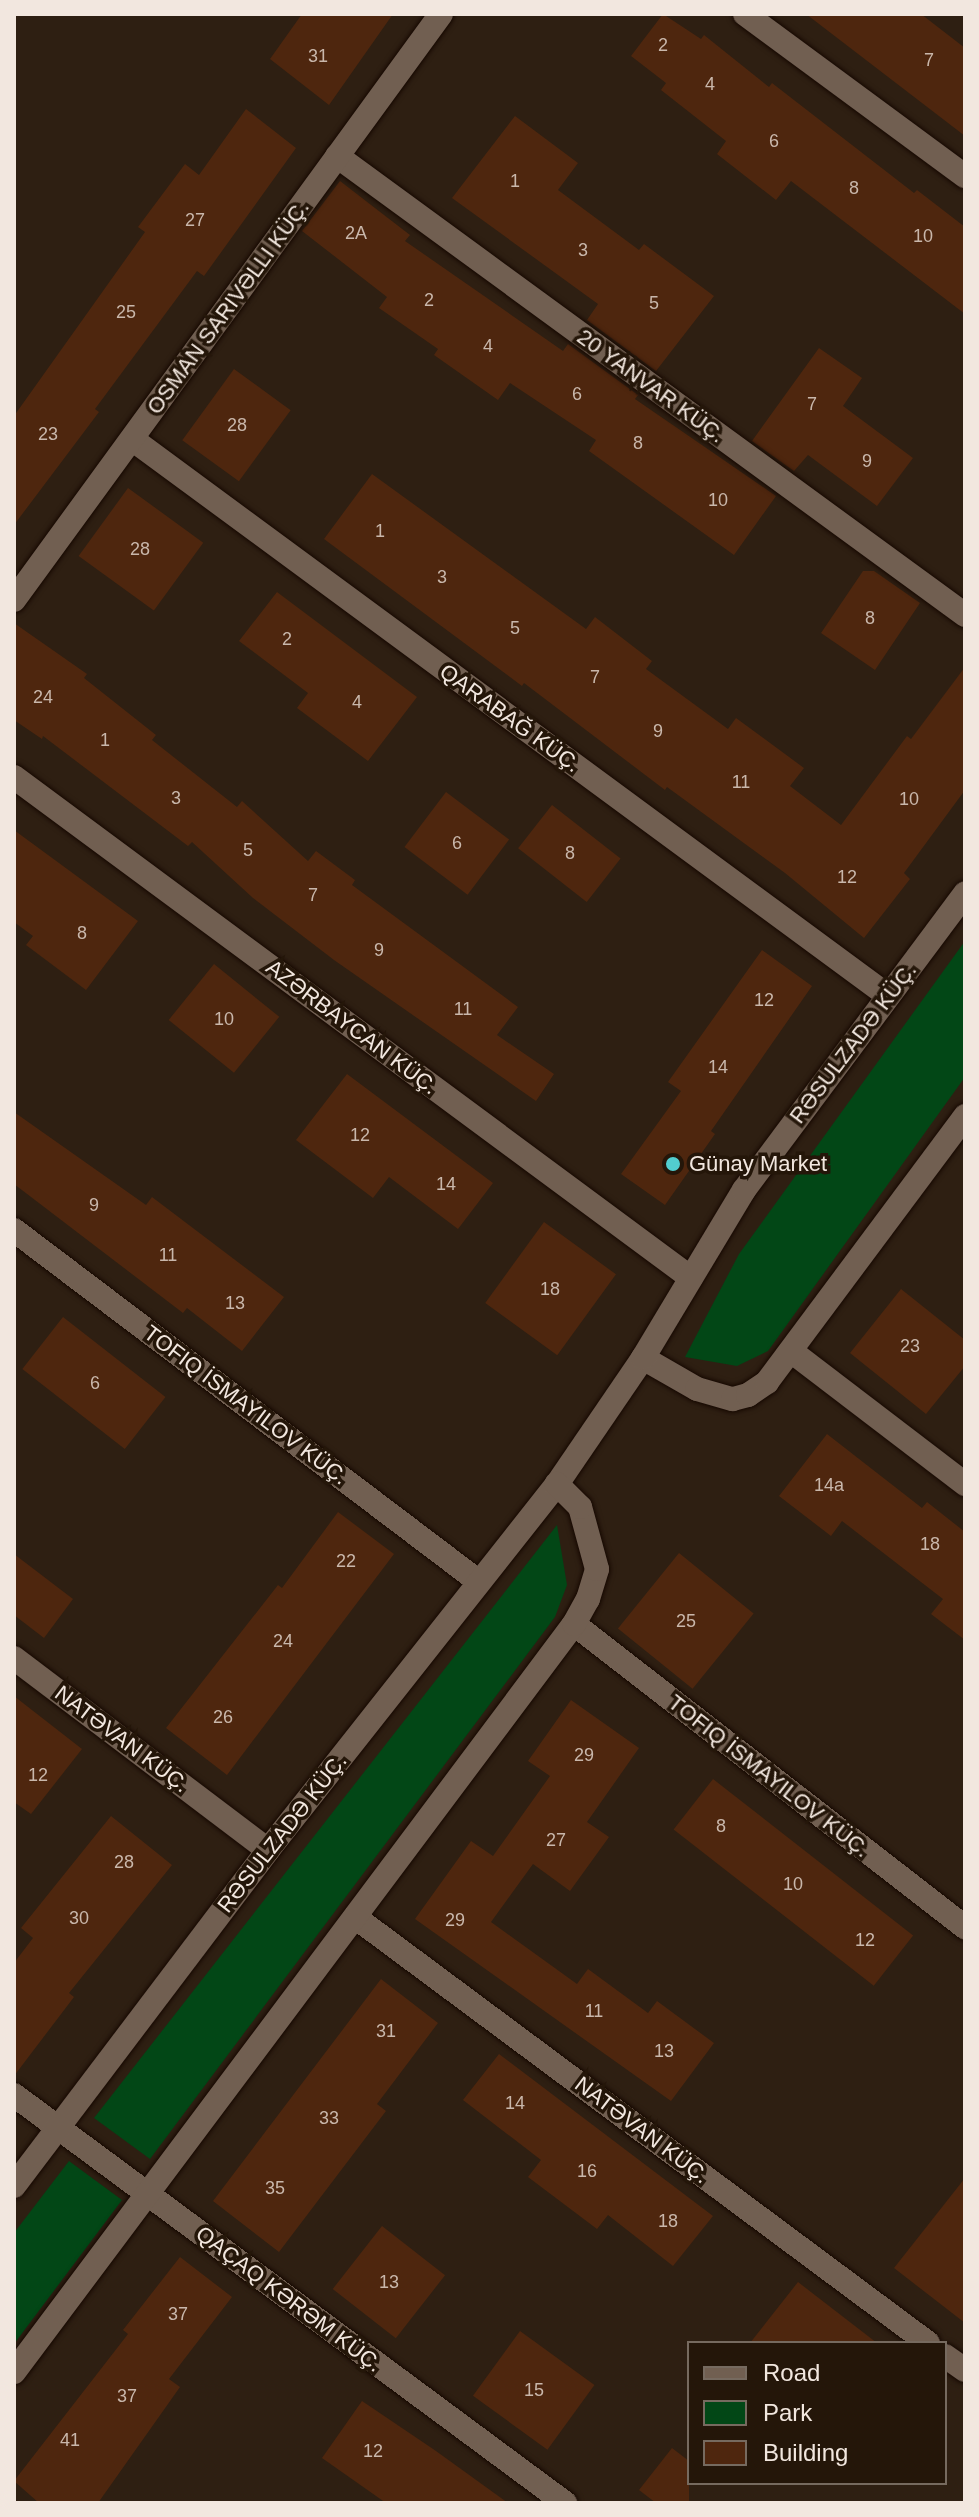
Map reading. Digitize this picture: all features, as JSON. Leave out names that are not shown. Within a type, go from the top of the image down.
[{"type":"street","points":[[14,600],[441,14]]},
{"type":"street","points":[[745,14],[965,176]]},
{"type":"street","name":"20 YANVAR KÜÇ.","points":[[337,156],[965,615]]},
{"type":"street","name":"QARABAĞ KÜÇ.","points":[[132,439],[888,996]]},
{"type":"street","name":"AZƏRBAYCAN KÜÇ.","points":[[14,777],[691,1278]]},
{"type":"street","name":"RƏSULZADƏ KÜÇ.","points":[[14,2186],[268,1850],[557,1484],[643,1358],[744,1190],[965,893]]},
{"type":"street","points":[[643,1358],[697,1389],[733,1399],[748,1395],[767,1382],[965,1116]]},
{"type":"street","points":[[14,1230],[478,1581]]},
{"type":"street","points":[[791,1351],[965,1484]]},
{"type":"street","points":[[14,2372],[574,1624],[588,1599],[597,1569],[580,1507],[557,1484]]},
{"type":"street","points":[[574,1624],[965,1927]]},
{"type":"street","name":"NATƏVAN KÜÇ.","points":[[14,1658],[268,1850]]},
{"type":"street","name":"NATƏVAN KÜÇ.","points":[[355,1917],[925,2341]]},
{"type":"street","name":"QAÇAQ KƏRƏM KÜÇ.","points":[[14,2095],[565,2503]]},
{"type":"street","points":[[947,2357],[965,2370]]},
{"type":"green space","points":[[965,941],[965,1077],[768,1351],[737,1366],[685,1357],[739,1254]]},
{"type":"green space","points":[[557,1525],[567,1585],[555,1617],[150,2159],[94,2118]]},
{"type":"green space","points":[[69,2161],[122,2200],[14,2344],[14,2233]]},
{"type":"building","points":[[302,14],[393,14],[329,105],[270,59]]},
{"type":"building","points":[[663,14],[701,39],[704,35],[769,87],[772,83],[914,193],[917,190],[965,227],[965,314],[791,181],[776,200],[717,154],[726,141],[661,90],[666,83],[631,56]]},
{"type":"building","points":[[806,14],[921,14],[965,48],[965,136]]},
{"type":"building","points":[[246,109],[296,148],[204,276],[197,271],[95,409],[99,412],[14,525],[14,416],[145,232],[138,227],[185,164],[199,175]]},
{"type":"building","points":[[515,116],[578,163],[558,190],[639,250],[644,244],[714,296],[656,371],[587,320],[598,304],[452,198]]},
{"type":"building","points":[[340,181],[410,235],[405,241],[563,351],[568,344],[638,395],[635,399],[776,496],[734,555],[589,451],[596,440],[510,383],[498,400],[434,355],[438,349],[379,308],[387,297],[302,231]]},
{"type":"building","points":[[819,348],[862,378],[843,406],[913,458],[877,506],[808,455],[794,471],[752,441]]},
{"type":"building","points":[[234,369],[291,410],[239,481],[182,440]]},
{"type":"building","points":[[372,474],[586,629],[595,617],[652,661],[646,669],[728,729],[736,718],[804,768],[790,786],[841,825],[907,736],[911,739],[965,667],[965,790],[904,873],[910,879],[864,938],[785,873],[667,787],[665,790],[524,683],[522,686],[324,539]]},
{"type":"building","points":[[128,488],[203,543],[154,611],[79,556]]},
{"type":"building","points":[[863,571],[874,571],[920,603],[875,670],[821,633]]},
{"type":"building","points":[[277,592],[417,697],[368,761],[297,708],[308,693],[239,641]]},
{"type":"building","points":[[14,623],[87,674],[84,678],[156,735],[152,740],[237,807],[242,801],[308,861],[316,851],[355,880],[352,885],[518,1007],[497,1035],[554,1074],[536,1101],[334,960],[253,898],[192,842],[188,846],[43,736],[42,739],[14,720]]},
{"type":"building","points":[[446,792],[509,840],[468,895],[404,847]]},
{"type":"building","points":[[552,805],[621,859],[587,902],[518,848]]},
{"type":"building","points":[[14,830],[138,921],[86,990],[26,945],[33,936],[14,922]]},
{"type":"building","points":[[762,950],[812,986],[711,1131],[715,1134],[665,1205],[621,1174],[681,1091],[668,1082]]},
{"type":"building","points":[[214,964],[279,1017],[234,1073],[169,1020]]},
{"type":"building","points":[[347,1074],[493,1183],[458,1229],[389,1177],[373,1198],[296,1140]]},
{"type":"building","points":[[14,1112],[146,1205],[152,1197],[284,1297],[242,1351],[187,1308],[183,1313],[14,1184]]},
{"type":"building","points":[[544,1222],[616,1274],[557,1355],[485,1303]]},
{"type":"building","points":[[901,1289],[965,1340],[965,1366],[926,1414],[850,1353]]},
{"type":"building","points":[[63,1317],[165,1397],[125,1449],[22,1369]]},
{"type":"building","points":[[827,1434],[922,1508],[927,1502],[965,1532],[965,1640],[931,1614],[943,1599],[842,1521],[831,1536],[779,1496]]},
{"type":"building","points":[[338,1512],[394,1554],[227,1775],[166,1728],[278,1585],[282,1588]]},
{"type":"building","points":[[679,1553],[754,1613],[693,1689],[618,1628]]},
{"type":"building","points":[[14,1554],[73,1599],[44,1638],[14,1615]]},
{"type":"building","points":[[14,1696],[82,1749],[31,1814],[14,1802]]},
{"type":"building","points":[[571,1700],[639,1748],[587,1822],[609,1837],[570,1891],[533,1864],[491,1922],[577,1984],[588,1969],[648,2013],[657,2001],[714,2043],[671,2101],[415,1919],[471,1841],[493,1856],[550,1776],[528,1761]]},
{"type":"building","points":[[713,1779],[913,1935],[874,1986],[674,1829]]},
{"type":"building","points":[[111,1816],[172,1865],[69,1993],[74,1997],[14,2076],[14,1963],[33,1938],[21,1928]]},
{"type":"building","points":[[381,1979],[438,2023],[377,2104],[386,2111],[279,2252],[213,2201]]},
{"type":"building","points":[[499,2054],[713,2216],[673,2266],[608,2215],[597,2229],[528,2177],[541,2160],[463,2100]]},
{"type":"building","points":[[965,2178],[965,2323],[894,2268]]},
{"type":"building","points":[[382,2226],[445,2275],[396,2338],[333,2289]]},
{"type":"building","points":[[180,2257],[232,2297],[169,2379],[180,2387],[98,2503],[39,2503],[14,2481],[128,2334],[123,2330]]},
{"type":"building","points":[[798,2282],[874,2341],[752,2341]]},
{"type":"building","points":[[520,2331],[594,2385],[547,2450],[473,2396]]},
{"type":"building","points":[[362,2401],[508,2503],[386,2503],[322,2458]]},
{"type":"building","points":[[672,2448],[687,2459],[689,2503],[656,2503],[639,2490]]},
{"type":"place","name":"Günay Market","points":[[673,1164]]}]
